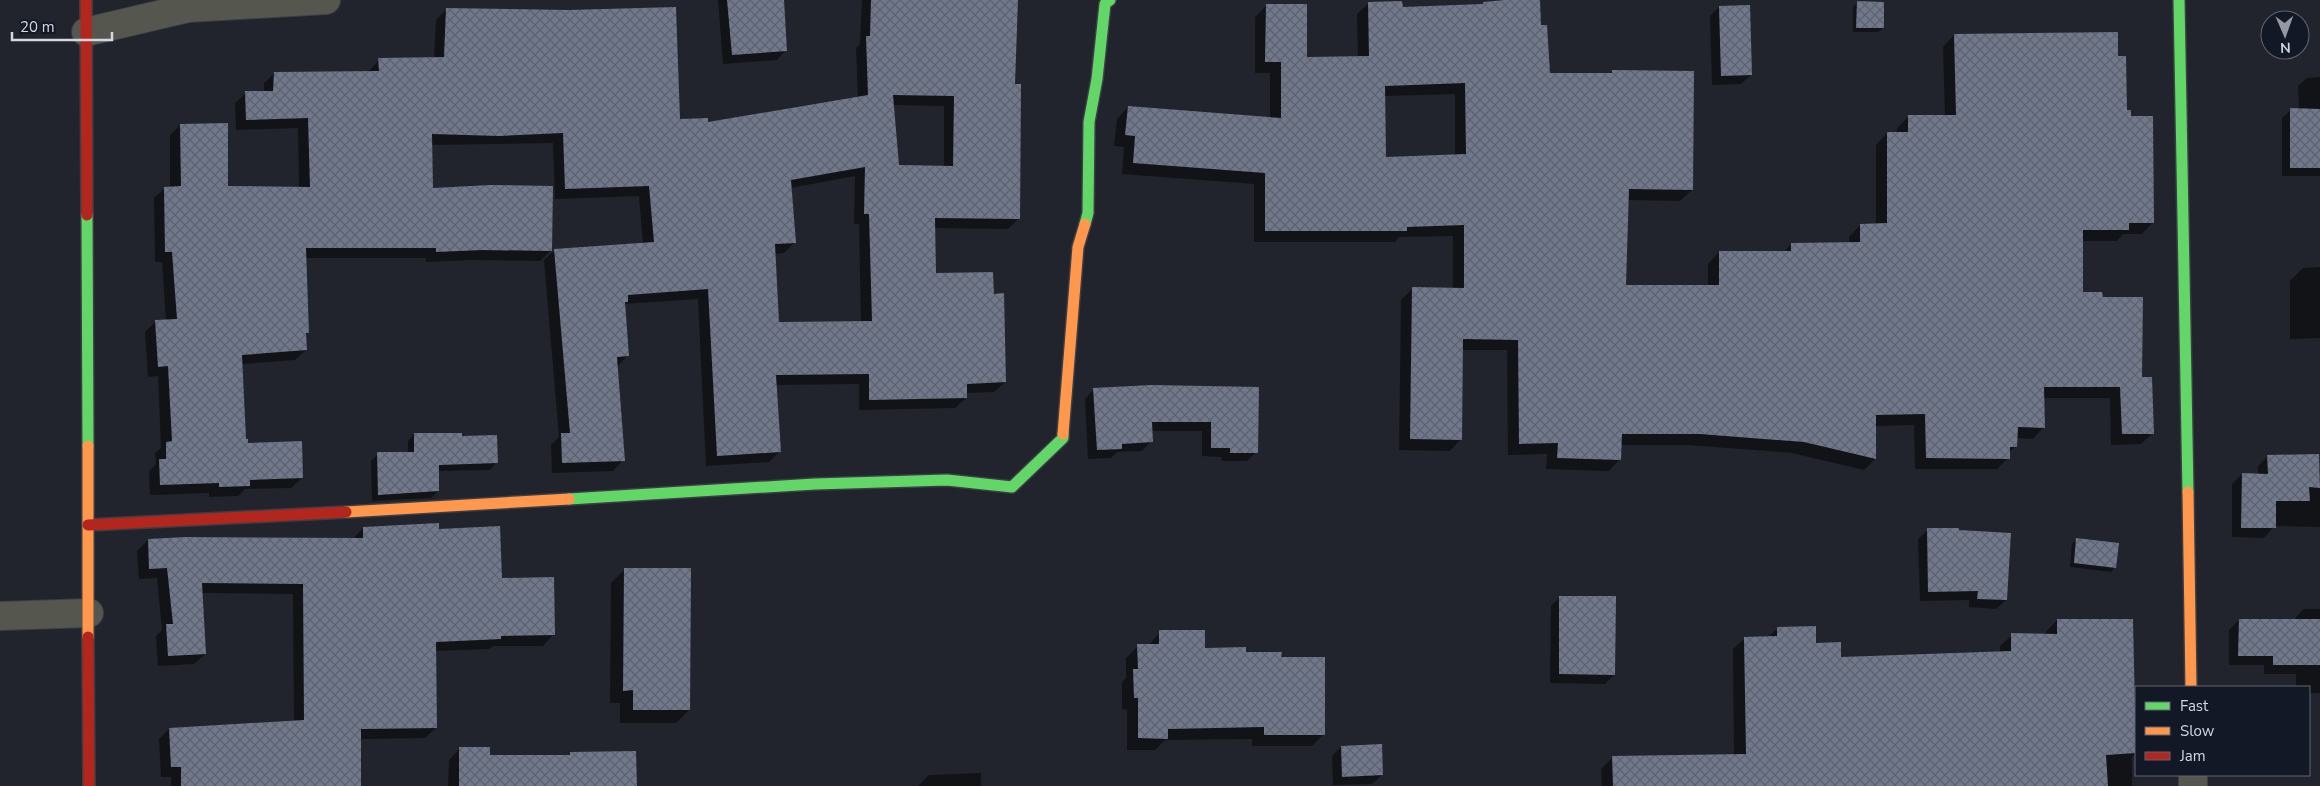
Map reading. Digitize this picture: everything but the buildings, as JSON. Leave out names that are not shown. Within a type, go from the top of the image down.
[{"type":"street","points":[[86,0],[89,786]]},
{"type":"street","points":[[86,32],[188,8],[326,0]]},
{"type":"street","points":[[2179,0],[2191,686]]},
{"type":"street","points":[[88,524],[400,509],[814,484],[947,480],[1012,487],[1063,438],[1078,247],[1088,213],[1089,122],[1097,79],[1106,1]]},
{"type":"street","points":[[0,616],[89,613]]},
{"type":"traffic: fast","points":[[1085,224],[1088,213],[1089,122],[1097,79],[1105,4],[1110,0]]},
{"type":"traffic: fast","points":[[2179,0],[2188,492]]},
{"type":"traffic: fast","points":[[87,215],[88,446]]},
{"type":"traffic: fast","points":[[569,499],[815,484],[947,480],[1012,487],[1063,438],[1063,434]]},
{"type":"traffic: slow","points":[[1063,434],[1078,247],[1085,224]]},
{"type":"traffic: slow","points":[[88,446],[88,637]]},
{"type":"traffic: slow","points":[[2188,492],[2191,686]]},
{"type":"traffic: slow","points":[[346,512],[569,499]]},
{"type":"traffic: jam","points":[[86,0],[87,215]]},
{"type":"traffic: jam","points":[[88,525],[346,512]]},
{"type":"traffic: jam","points":[[88,637],[89,786]]}]
